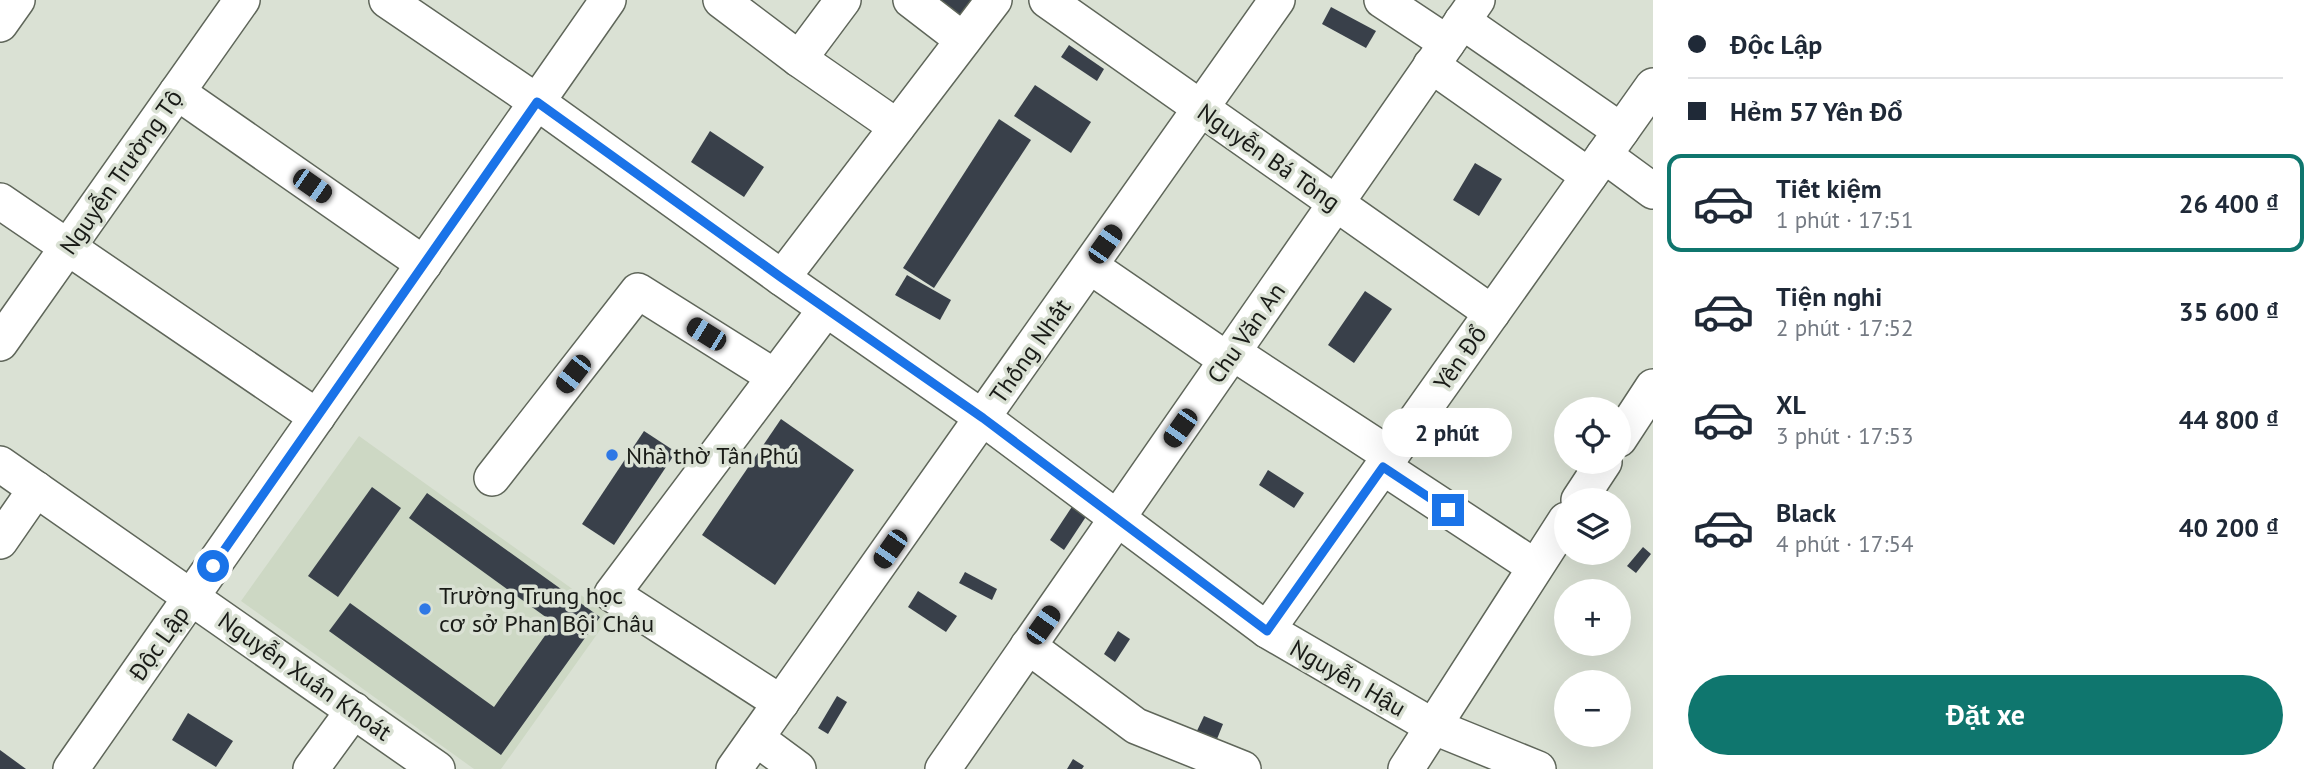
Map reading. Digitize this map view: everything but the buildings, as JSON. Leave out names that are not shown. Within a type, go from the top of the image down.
[{"type":"street","points":[[0,24],[16,0]]},
{"type":"street","name":"Nguyễn Trường Tộ","points":[[0,343],[242,0]]},
{"type":"street","name":"Nguyễn Hậu","points":[[387,0],[537,102],[983,418],[1267,631],[1432,726],[1538,769]]},
{"type":"street","name":"Độc Lập","points":[[71,769],[608,0]]},
{"type":"street","points":[[722,0],[897,127]]},
{"type":"street","points":[[799,58],[843,0]]},
{"type":"street","points":[[911,0],[964,40]]},
{"type":"street","points":[[782,278],[994,0]]},
{"type":"street","name":"Thống Nhất","points":[[734,769],[1277,0]]},
{"type":"street","points":[[1382,0],[1454,32],[1653,191]]},
{"type":"street","name":"Nguyễn Bá Tòng","points":[[1062,4],[1201,108],[1492,313]]},
{"type":"street","points":[[1454,32],[1605,154]]},
{"type":"street","name":"Chu Văn An","points":[[943,769],[1454,32]]},
{"type":"street","name":"Yên Đổ","points":[[1267,631],[1653,86]]},
{"type":"street","points":[[177,92],[424,264]]},
{"type":"street","points":[[0,201],[317,417]]},
{"type":"street","points":[[1090,266],[1387,462],[1535,567]]},
{"type":"street","points":[[492,478],[638,291],[775,376]]},
{"type":"street","points":[[780,703],[612,594],[826,309]]},
{"type":"street","name":"Nguyễn Xuân Khoát","points":[[0,464],[437,769]]},
{"type":"street","points":[[0,541],[36,489]]},
{"type":"street","points":[[1406,769],[1554,538]]},
{"type":"street","points":[[1028,646],[1136,726],[1243,769]]},
{"type":"street","points":[[311,769],[354,710]]},
{"type":"street","points":[[756,738],[798,769]]},
{"type":"shaded area","name":"Trường Trung học cơ sở Phan Bội Châu","points":[[359,436],[610,616],[501,769],[474,769],[241,601]]},
{"type":"place","name":"Nhà thờ Tân Phú","points":[[612,455]]},
{"type":"place","name":"Trường Trung học cơ sở Phan Bội Châu","points":[[425,609]]},
{"type":"route","points":[[213,566],[537,102],[983,418],[1267,631],[1383,467],[1448,510]]}]
